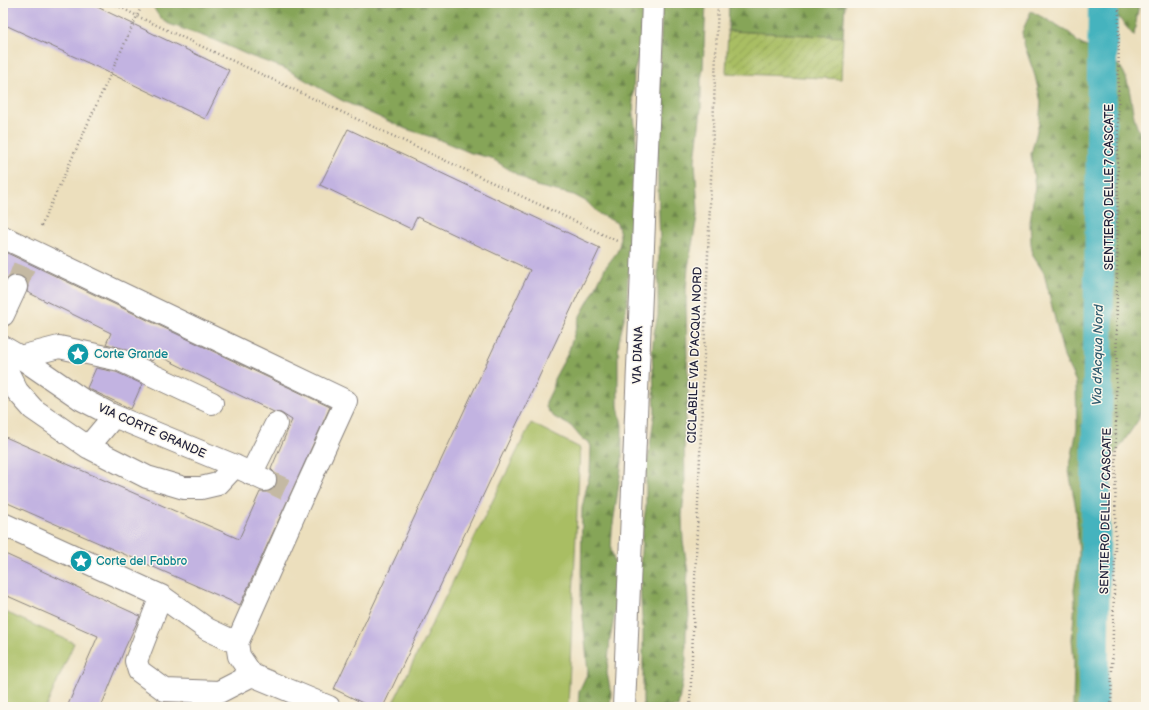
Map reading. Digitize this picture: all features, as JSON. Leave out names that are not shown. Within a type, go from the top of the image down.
[{"type":"street","name":"VIA DIANA","points":[[624,707],[653,3]]},
{"type":"street","points":[[3,237],[29,253],[346,401],[298,496],[237,643],[239,656],[252,675],[329,707]]},
{"type":"street","points":[[3,315],[16,287]]},
{"type":"street","points":[[212,403],[120,360],[58,347],[9,356],[17,391],[33,409],[88,447],[147,477],[184,488],[200,488],[251,474],[276,424]]},
{"type":"street","name":"VIA CORTE GRANDE","points":[[9,356],[81,399],[114,416],[251,474]]},
{"type":"street","points":[[88,447],[114,416]]},
{"type":"street","points":[[3,524],[161,596],[207,629],[237,643]]},
{"type":"street","points":[[161,596],[136,661],[139,671],[165,690],[219,692],[252,675]]},
{"type":"path","points":[[112,3],[642,253]]},
{"type":"path","points":[[29,253],[143,3]]},
{"type":"path","name":"CICLABILE VIA D’ACQUA NORD","points":[[690,707],[718,3]]},
{"type":"path","name":"SENTIERO DELLE 7 CASCATE","points":[[1111,707],[1115,553],[1119,3]]},
{"type":"green space","points":[[152,3],[643,3],[645,34],[634,72],[633,103],[636,138],[634,256],[628,275],[627,305],[619,341],[618,355],[618,406],[622,425],[622,462],[612,531],[611,549],[617,581],[615,613],[610,639],[607,673],[611,693],[610,707],[578,707],[579,691],[588,672],[581,596],[582,508],[590,472],[591,446],[588,441],[582,439],[571,426],[554,417],[546,407],[546,402],[552,390],[554,379],[568,353],[580,316],[605,268],[617,252],[620,243],[620,234],[617,223],[599,214],[587,202],[574,195],[536,186],[491,158],[471,153],[435,138],[406,129],[341,100],[284,68],[169,24],[158,15]]},
{"type":"green space","points":[[662,3],[706,3],[703,68],[701,80],[701,109],[695,161],[698,211],[688,268],[686,291],[688,398],[684,430],[685,481],[682,516],[683,541],[688,572],[687,585],[689,616],[686,633],[686,662],[678,707],[643,707],[643,632],[640,570],[642,534],[646,506],[646,472],[655,411],[652,353],[658,315],[658,268],[660,244],[657,157]]},
{"type":"green space","points":[[729,3],[845,3],[843,37],[728,31]]},
{"type":"green space","points":[[1106,3],[1139,3],[1134,36],[1108,5]]},
{"type":"green space","points":[[1031,11],[1064,29],[1079,43],[1108,58],[1121,68],[1128,85],[1136,125],[1140,133],[1146,139],[1146,389],[1139,419],[1094,480],[1087,504],[1083,610],[1085,631],[1083,707],[1073,707],[1074,661],[1072,639],[1075,602],[1074,590],[1079,555],[1076,509],[1069,471],[1077,429],[1076,382],[1064,357],[1044,273],[1033,256],[1031,244],[1030,222],[1035,187],[1031,154],[1039,123],[1041,102],[1035,76],[1024,44],[1022,32]]},
{"type":"green space","points":[[728,31],[843,37],[841,79],[726,73]]},
{"type":"green space","points":[[531,423],[580,448],[568,707],[391,707]]},
{"type":"green space","points":[[3,611],[74,643],[46,707],[3,707]]},
{"type":"building","points":[[3,3],[89,3],[229,70],[205,119],[3,24]]},
{"type":"building","points":[[348,129],[600,248],[383,707],[371,707],[334,689],[530,270],[417,217],[411,229],[320,185]]},
{"type":"building","points":[[3,251],[330,407],[240,605],[3,501],[3,436],[239,539],[260,492],[272,490],[276,485],[277,479],[275,473],[271,469],[292,420],[281,413],[274,412],[155,354],[152,361],[125,349],[106,344],[111,333],[27,292],[28,286],[26,280],[22,276],[15,275],[9,277],[5,282],[3,281]]},
{"type":"building","points":[[96,368],[116,372],[142,384],[131,409],[87,388]]},
{"type":"building","points":[[3,553],[140,616],[101,707],[67,707],[98,636],[3,594]]},
{"type":"waterway","name":"Via d'Acqua Nord","points":[[1093,707],[1103,3]]},
{"type":"tunnel","points":[[16,287],[28,256]]},
{"type":"tunnel","points":[[265,480],[295,494]]},
{"type":"place","name":"Corte Grande","points":[[78,354]]},
{"type":"place","name":"Corte del Fabbro","points":[[81,561]]}]
